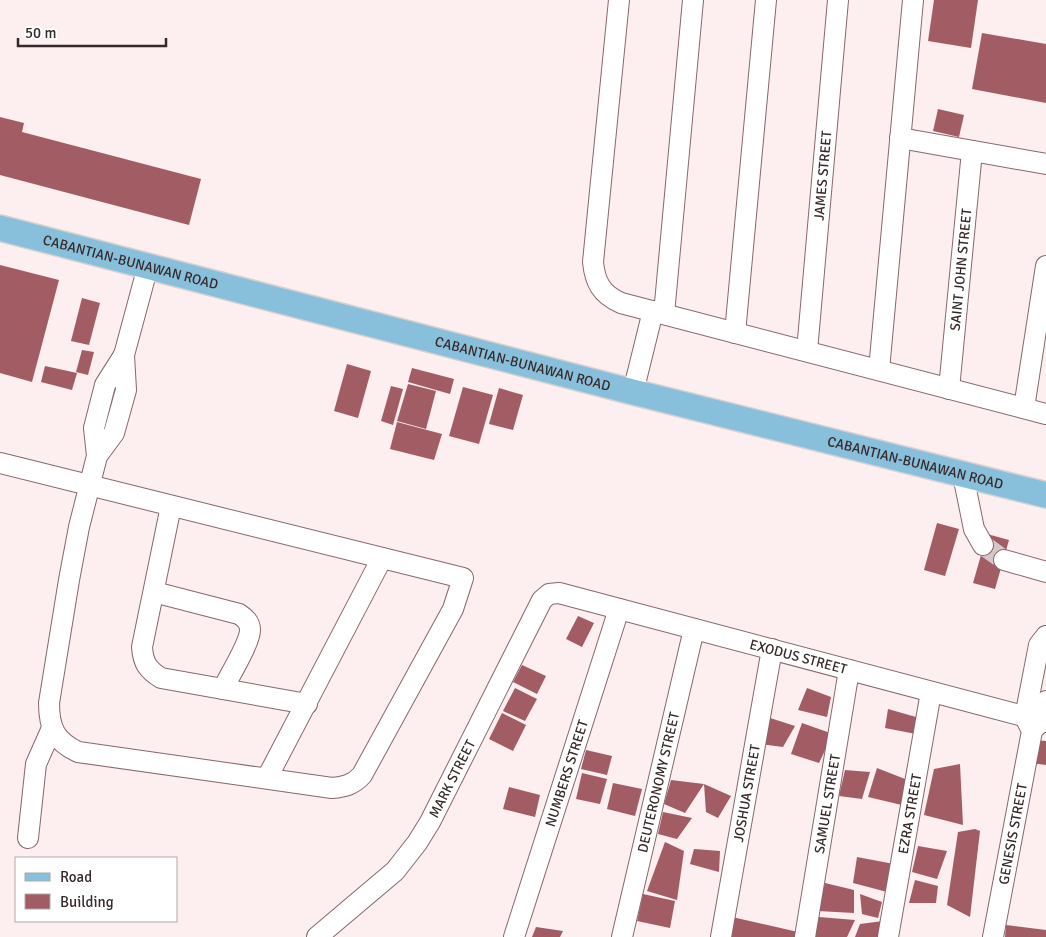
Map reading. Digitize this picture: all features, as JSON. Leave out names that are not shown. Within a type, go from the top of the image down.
[{"type":"main road","name":"CABANTIAN-BUNAWAN ROAD","points":[[0,228],[633,392],[1046,495]]},
{"type":"street","points":[[618,0],[593,262],[597,282],[610,298],[621,303],[1046,414]]},
{"type":"street","points":[[633,392],[659,313],[693,0]]},
{"type":"street","points":[[735,333],[766,0]]},
{"type":"street","name":"JAMES STREET","points":[[806,351],[838,0]]},
{"type":"street","points":[[879,370],[913,0]]},
{"type":"street","points":[[900,138],[1046,164]]},
{"type":"street","name":"SAINT JOHN STREET","points":[[950,389],[972,151]]},
{"type":"street","points":[[0,463],[90,486],[463,578],[453,609],[362,775],[350,785],[332,788],[78,752],[66,747],[52,728],[49,716],[49,703],[69,580],[79,527],[90,486],[97,456],[94,428],[105,385],[124,356],[148,266]]},
{"type":"street","points":[[1024,408],[1046,266]]},
{"type":"street","points":[[963,475],[974,529],[983,545]]},
{"type":"street","points":[[171,506],[142,647],[146,666],[151,672],[161,678],[307,704]]},
{"type":"street","points":[[267,778],[382,558]]},
{"type":"street","points":[[1004,560],[1046,572]]},
{"type":"street","points":[[154,592],[239,614],[245,618],[249,625],[248,638],[223,689]]},
{"type":"street","name":"EXODUS STREET","points":[[549,594],[559,593],[772,649],[931,692],[1036,723]]},
{"type":"street","name":"MARK STREET","points":[[317,937],[395,870],[417,843],[430,822],[542,600],[549,594]]},
{"type":"street","name":"NUMBERS STREET","points":[[514,937],[619,609]]},
{"type":"street","name":"DEUTERONOMY STREET","points":[[622,937],[694,629]]},
{"type":"street","name":"GENESIS STREET","points":[[993,937],[1036,723],[1039,645],[1046,636]]},
{"type":"street","name":"JOSHUA STREET","points":[[721,937],[772,649]]},
{"type":"street","name":"SAMUEL STREET","points":[[805,937],[850,670]]},
{"type":"street","name":"EZRA STREET","points":[[888,937],[931,692]]},
{"type":"street","name":"GENESIS STREET","points":[[1036,723],[1046,700]]},
{"type":"street","points":[[28,838],[36,764],[52,728]]},
{"type":"building","points":[[934,0],[978,0],[971,48],[928,41]]},
{"type":"building","points":[[982,33],[1046,44],[1046,103],[972,89]]},
{"type":"building","points":[[938,109],[964,115],[959,137],[933,131]]},
{"type":"building","points":[[0,117],[24,123],[22,132],[201,179],[189,225],[0,175]]},
{"type":"building","points":[[0,265],[59,280],[32,382],[0,373]]},
{"type":"building","points":[[82,298],[100,303],[89,345],[71,341]]},
{"type":"building","points":[[82,350],[94,352],[88,375],[76,372]]},
{"type":"building","points":[[347,364],[371,371],[358,418],[334,411]]},
{"type":"building","points":[[45,366],[77,373],[72,390],[41,382]]},
{"type":"building","points":[[412,368],[454,379],[450,394],[408,382]]},
{"type":"building","points":[[408,384],[436,391],[426,429],[397,421]]},
{"type":"building","points":[[391,386],[403,389],[393,425],[381,421]]},
{"type":"building","points":[[463,387],[493,395],[479,444],[449,436]]},
{"type":"building","points":[[499,388],[523,395],[513,430],[489,424]]},
{"type":"building","points":[[397,422],[442,434],[434,460],[390,449]]},
{"type":"building","points":[[937,523],[959,529],[945,576],[924,570]]},
{"type":"building","points":[[987,534],[1009,540],[995,589],[973,583]]},
{"type":"building","points":[[578,616],[594,623],[582,647],[566,639]]},
{"type":"building","points":[[522,665],[546,676],[537,694],[513,682]]},
{"type":"building","points":[[515,688],[537,699],[525,721],[503,711]]},
{"type":"building","points":[[807,688],[831,697],[827,717],[798,710]]},
{"type":"building","points":[[888,709],[916,717],[916,734],[885,728]]},
{"type":"building","points":[[502,713],[526,725],[513,751],[489,739]]},
{"type":"building","points":[[764,716],[795,726],[783,747],[760,744]]},
{"type":"building","points":[[802,723],[833,734],[819,763],[791,754]]},
{"type":"building","points":[[1034,740],[1046,741],[1046,765],[1030,763]]},
{"type":"building","points":[[586,750],[612,756],[607,775],[581,769]]},
{"type":"building","points":[[960,764],[963,825],[924,815],[934,769]]},
{"type":"building","points":[[877,768],[905,779],[906,806],[868,797]]},
{"type":"building","points":[[845,770],[870,772],[862,799],[839,796]]},
{"type":"building","points":[[582,773],[607,779],[600,804],[576,799]]},
{"type":"building","points":[[671,780],[704,784],[685,813],[664,804]]},
{"type":"building","points":[[613,783],[642,789],[635,816],[607,809]]},
{"type":"building","points":[[704,784],[731,796],[718,818],[706,812]]},
{"type":"building","points":[[509,787],[540,795],[535,817],[503,809]]},
{"type":"building","points":[[663,812],[692,818],[677,839],[658,834]]},
{"type":"building","points":[[975,829],[980,831],[970,917],[947,905],[958,832]]},
{"type":"building","points":[[665,842],[684,851],[677,900],[647,891]]},
{"type":"building","points":[[918,846],[947,851],[937,879],[912,872]]},
{"type":"building","points":[[694,849],[720,851],[719,872],[690,864]]},
{"type":"building","points":[[857,857],[894,864],[891,893],[853,883]]},
{"type":"building","points":[[915,880],[938,886],[936,903],[909,903]]},
{"type":"building","points":[[825,883],[854,890],[854,913],[818,911]]},
{"type":"building","points":[[643,894],[675,901],[670,928],[637,921]]},
{"type":"building","points":[[860,894],[882,902],[878,918],[862,914]]},
{"type":"building","points":[[732,917],[798,932],[797,937],[732,937]]},
{"type":"building","points":[[819,917],[855,920],[847,937],[815,937]]},
{"type":"building","points":[[883,921],[878,937],[855,937],[860,924]]},
{"type":"building","points":[[1006,925],[1046,930],[1046,937],[1005,937]]},
{"type":"building","points":[[536,927],[563,931],[560,937],[532,937]]},
{"type":"tunnel","points":[[983,545],[1004,560]]}]
